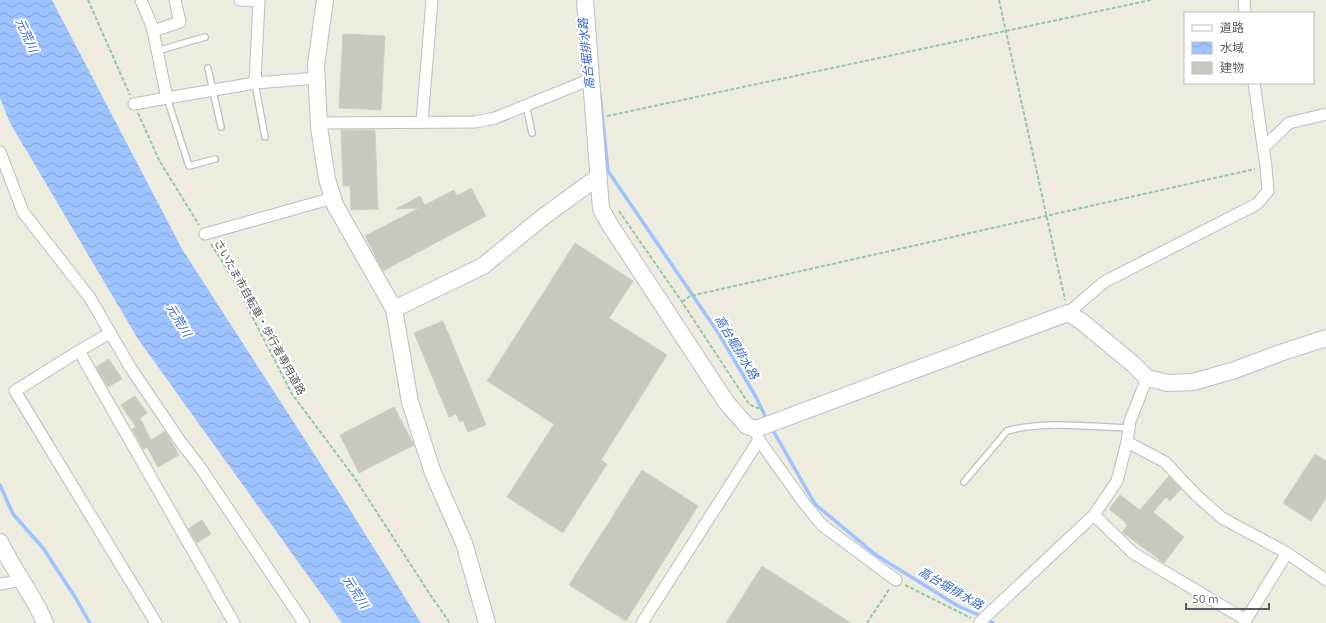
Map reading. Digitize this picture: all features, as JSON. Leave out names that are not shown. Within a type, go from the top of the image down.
[{"type":"street","points":[[141,0],[153,31],[167,98]]},
{"type":"street","points":[[153,31],[180,22],[175,0]]},
{"type":"street","points":[[240,0],[259,1],[255,83]]},
{"type":"street","points":[[324,0],[316,65],[319,123],[326,179],[335,205],[394,309],[410,402],[433,473],[464,543],[487,623]]},
{"type":"street","points":[[422,122],[432,0]]},
{"type":"street","points":[[585,0],[601,209],[726,402],[747,426],[758,432],[804,503],[822,525],[896,580]]},
{"type":"street","points":[[1244,0],[1245,12]]},
{"type":"street","points":[[134,104],[255,83],[317,78]]},
{"type":"street","points":[[319,123],[475,122],[495,118],[591,79]]},
{"type":"street","points":[[642,623],[758,432],[1068,313],[1104,282],[1257,204],[1268,191],[1254,84]]},
{"type":"street","points":[[1263,148],[1289,123],[1326,114]]},
{"type":"street","points":[[0,152],[24,212],[90,298],[130,367],[180,441],[209,480],[304,623]]},
{"type":"street","points":[[394,309],[483,266],[543,217],[598,177]]},
{"type":"street","points":[[205,234],[333,198]]},
{"type":"street","points":[[1068,313],[1081,321],[1133,364],[1147,378],[1168,383],[1193,382],[1235,370],[1326,338]]},
{"type":"street","points":[[110,332],[15,391],[156,623]]},
{"type":"street","points":[[79,351],[234,623]]},
{"type":"street","points":[[980,622],[1094,515],[1117,481],[1127,442],[1130,421],[1147,378]]},
{"type":"street","points":[[1127,442],[1165,462],[1196,495],[1222,518],[1287,553],[1326,580]]},
{"type":"street","points":[[1094,515],[1133,553],[1245,621],[1287,553]]},
{"type":"street","points":[[0,542],[5,553],[40,610],[45,623]]},
{"type":"street","points":[[0,584],[22,580]]},
{"type":"lane","points":[[157,50],[205,37]]},
{"type":"lane","points":[[208,68],[221,127]]},
{"type":"lane","points":[[255,83],[265,137]]},
{"type":"lane","points":[[167,98],[189,166],[215,160]]},
{"type":"lane","points":[[526,105],[532,133]]},
{"type":"lane","points":[[964,482],[1007,431],[1044,425],[1129,428]]},
{"type":"path","name":"さいたま市自転車・歩行者専用道路","points":[[88,0],[159,160],[232,279],[292,394],[354,477],[450,623]]},
{"type":"path","points":[[999,0],[1068,313]]},
{"type":"path","points":[[594,118],[1151,0]]},
{"type":"path","points":[[682,302],[690,296],[1266,167]]},
{"type":"path","points":[[616,208],[682,302],[749,404],[764,411],[758,432]]},
{"type":"path","points":[[867,623],[896,580],[980,622]]},
{"type":"water","name":"元荒川","points":[[0,0],[52,0],[182,249],[340,494],[421,623],[342,623],[138,339],[10,123],[0,98]]},
{"type":"building","points":[[343,34],[385,36],[381,110],[339,108]]},
{"type":"building","points":[[341,130],[375,130],[378,209],[351,210],[350,186],[343,186]]},
{"type":"building","points":[[471,188],[486,216],[383,271],[365,236],[419,208],[396,209],[420,196],[425,205],[454,190],[457,196]]},
{"type":"building","points":[[575,243],[633,281],[609,318],[667,355],[601,460],[607,464],[563,533],[507,497],[554,424],[487,381]]},
{"type":"building","points":[[443,321],[486,425],[468,432],[463,420],[460,422],[456,414],[449,417],[414,333]]},
{"type":"building","points":[[109,359],[122,379],[108,387],[96,367]]},
{"type":"building","points":[[135,396],[147,413],[140,418],[151,440],[165,431],[179,455],[158,467],[147,447],[143,449],[132,429],[136,427],[121,405]]},
{"type":"building","points":[[394,407],[414,445],[359,473],[340,435]]},
{"type":"building","points":[[1315,454],[1326,461],[1326,498],[1311,521],[1283,503]]},
{"type":"building","points":[[642,470],[698,506],[626,621],[569,585]]},
{"type":"building","points":[[1169,476],[1181,489],[1170,501],[1166,497],[1153,512],[1184,537],[1164,563],[1122,532],[1127,526],[1126,523],[1109,509],[1120,495],[1140,510]]},
{"type":"building","points":[[202,520],[211,534],[197,543],[188,529]]},
{"type":"building","points":[[762,566],[851,623],[726,623]]},
{"type":"waterway","name":"高台堀排水路","points":[[600,95],[608,171],[719,334],[756,397],[767,420]]},
{"type":"waterway","name":"高台堀排水路","points":[[771,427],[815,504],[876,555],[958,606],[993,623]]},
{"type":"waterway","points":[[0,485],[13,514],[43,548],[90,623]]}]
